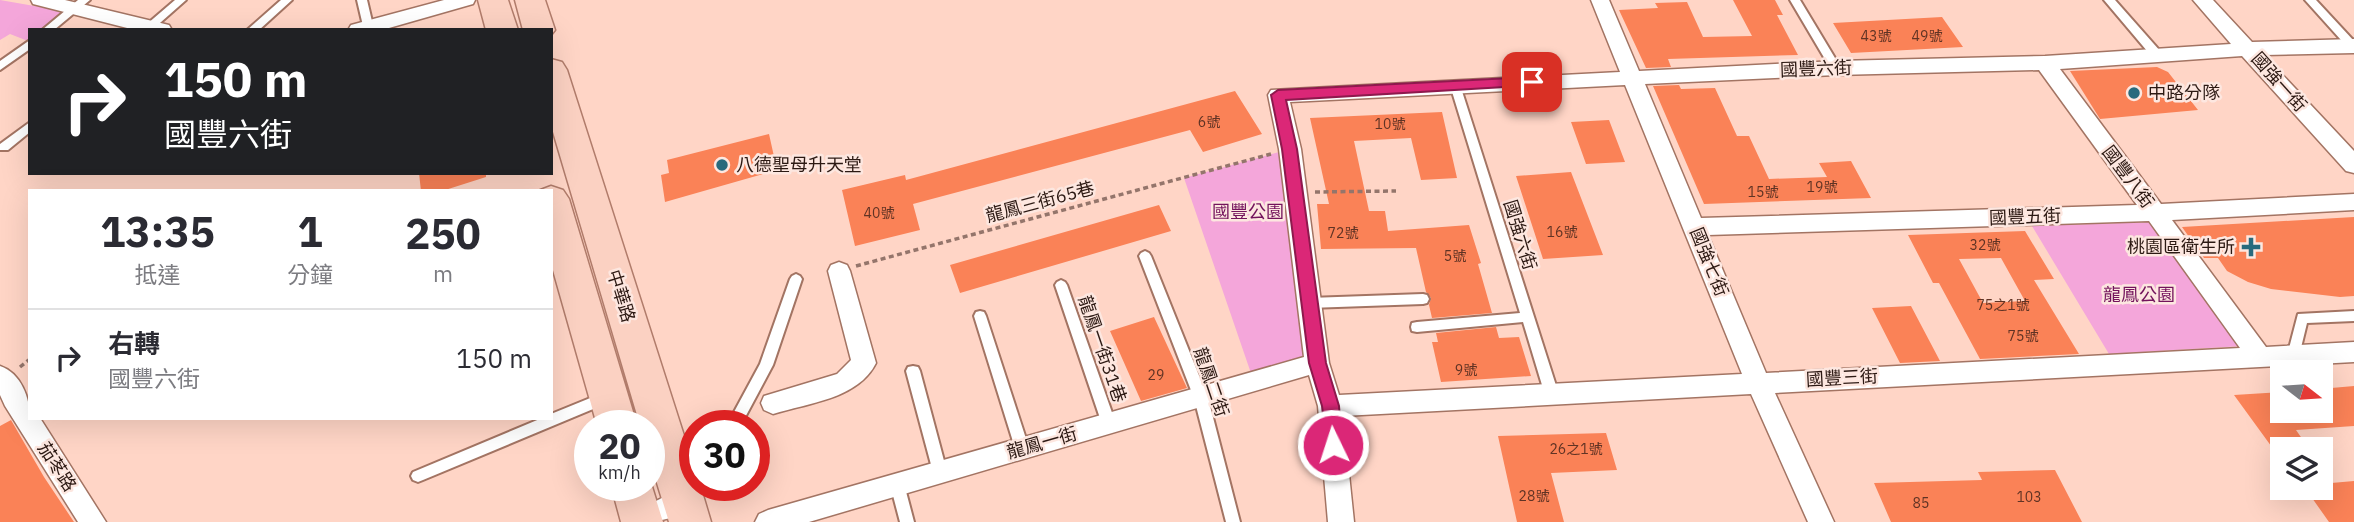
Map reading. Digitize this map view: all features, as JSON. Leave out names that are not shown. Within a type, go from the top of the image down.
[{"type":"main road","points":[[493,0],[501,28]]},
{"type":"main road","points":[[530,0],[538,28]]},
{"type":"main road","name":"中華路","points":[[553,76],[689,502]]},
{"type":"main road","points":[[553,207],[612,410]]},
{"type":"street","points":[[40,0],[80,3],[149,28]]},
{"type":"street","points":[[368,28],[466,0]]},
{"type":"street","name":"國強七街","points":[[1600,0],[1758,382],[1821,522]]},
{"type":"street","name":"國強一街","points":[[2202,0],[2354,165]]},
{"type":"street","name":"國豐六街","points":[[1290,149],[1278,95],[1836,68],[2045,63],[2248,49],[2354,46]]},
{"type":"street","name":"國豐八街","points":[[2045,63],[2261,358]]},
{"type":"street","points":[[1290,149],[1317,363],[1330,406],[1341,522]]},
{"type":"street","name":"國豐五街","points":[[1696,227],[2154,213],[2354,202]]},
{"type":"street","points":[[773,403],[845,382],[864,363],[839,271]]},
{"type":"street","name":"國豐三街","points":[[1330,406],[2354,352]]},
{"type":"street","name":"龍鳳一街","points":[[768,522],[1317,363]]},
{"type":"street","name":"茄苳路","points":[[0,376],[6,380],[7,401],[93,522]]},
{"type":"street","points":[[639,512],[689,502]]},
{"type":"lane","points":[[153,28],[181,0]]},
{"type":"lane","points":[[254,28],[288,0]]},
{"type":"lane","points":[[362,0],[365,28]]},
{"type":"lane","points":[[1795,0],[1836,68]]},
{"type":"lane","points":[[2109,0],[2157,55]]},
{"type":"lane","points":[[2310,0],[2354,46]]},
{"type":"lane","points":[[49,28],[80,3]]},
{"type":"lane","points":[[0,66],[28,45]]},
{"type":"lane","name":"國強六街","points":[[1455,85],[1552,395]]},
{"type":"lane","points":[[4,147],[28,128]]},
{"type":"lane","name":"龍鳳二街","points":[[1145,257],[1201,398],[1233,522]]},
{"type":"lane","points":[[742,410],[766,365],[796,279]]},
{"type":"lane","name":"龍鳳一街31巷","points":[[1061,285],[1109,424]]},
{"type":"lane","points":[[1309,303],[1423,299]]},
{"type":"lane","points":[[980,316],[1022,448]]},
{"type":"lane","points":[[2293,356],[2302,318],[2354,316]]},
{"type":"lane","points":[[1417,327],[1527,317]]},
{"type":"lane","points":[[913,371],[940,472]]},
{"type":"lane","points":[[418,476],[574,424]]},
{"type":"lane","points":[[897,484],[907,522]]},
{"type":"path","name":"龍鳳三街65巷","points":[[839,271],[1290,149]]},
{"type":"path","points":[[1295,192],[1396,191]]},
{"type":"green space","points":[[0,0],[63,11],[43,28],[28,28],[28,41],[10,34],[0,40]]},
{"type":"green space","name":"國豐公園","points":[[1290,149],[1317,363],[1254,382],[1184,178]]},
{"type":"green space","name":"龍鳳公園","points":[[2154,222],[2243,346],[2109,354],[2032,226]]},
{"type":"building","points":[[1733,0],[1775,0],[1783,15],[1777,15],[1798,55],[1668,59],[1671,67],[1646,68],[1619,10],[1658,8],[1655,3],[1687,2],[1703,37],[1752,36]]},
{"type":"building","points":[[1942,17],[1963,47],[1851,53],[1833,23]]},
{"type":"building","name":"中路分隊","points":[[2157,67],[2168,72],[2198,110],[2100,119],[2070,71]]},
{"type":"building","points":[[1679,85],[1681,89],[1715,88],[1737,136],[1749,136],[1769,179],[1827,177],[1819,163],[1851,161],[1871,198],[1704,204],[1653,86]]},
{"type":"building","points":[[1235,91],[1262,134],[1203,152],[1190,130],[913,204],[920,230],[855,246],[842,190],[905,175],[906,180]]},
{"type":"building","points":[[1442,112],[1457,178],[1421,180],[1411,138],[1354,141],[1369,211],[1385,211],[1388,231],[1469,225],[1492,313],[1432,318],[1429,305],[1431,298],[1426,292],[1416,248],[1321,249],[1317,204],[1329,204],[1310,118]]},
{"type":"building","points":[[1609,120],[1625,162],[1586,164],[1571,122]]},
{"type":"building","name":"八德聖母升天堂","points":[[769,134],[777,170],[665,202],[661,175],[669,173],[667,160]]},
{"type":"building","points":[[1571,172],[1603,255],[1543,259],[1516,176]]},
{"type":"building","points":[[419,175],[486,175],[448,189],[421,189]]},
{"type":"building","points":[[1159,205],[1171,231],[960,293],[950,265]]},
{"type":"building","points":[[2354,217],[2354,296],[2340,297],[2271,289],[2248,282],[2227,271],[2218,258],[2204,258],[2182,227]]},
{"type":"building","points":[[2025,231],[2054,279],[2034,280],[2079,354],[1980,359],[1939,283],[1933,283],[1908,235]],"holes":[[[2001,258],[2025,301],[1983,303],[1959,259]]]},
{"type":"building","points":[[1911,306],[1940,361],[1900,363],[1872,308]]},
{"type":"building","points":[[1154,317],[1187,388],[1141,401],[1110,331]]},
{"type":"building","points":[[1496,327],[1499,338],[1519,337],[1531,376],[1441,382],[1432,342],[1438,342],[1436,333]]},
{"type":"building","points":[[2354,386],[2354,426],[2296,430],[2301,437],[2270,437],[2270,444],[2234,395],[2270,393],[2270,424],[2333,424],[2333,388]]},
{"type":"building","points":[[11,420],[74,522],[0,522],[0,426]]},
{"type":"building","points":[[1606,433],[1617,470],[1551,473],[1564,522],[1517,522],[1498,436]]},
{"type":"building","points":[[2055,470],[2082,522],[1891,522],[1874,483],[1982,480],[1978,472]]},
{"type":"building","points":[[2354,481],[2354,522],[2329,522],[2313,500],[2333,500],[2333,483]]},
{"type":"place","name":"中路分隊","points":[[2134,93]]},
{"type":"place","name":"八德聖母升天堂","points":[[722,165]]},
{"type":"place","name":"桃園區衛生所","points":[[2251,247]]},
{"type":"route","points":[[1333,445],[1330,406],[1317,363],[1290,149],[1278,95],[1532,82]]}]
